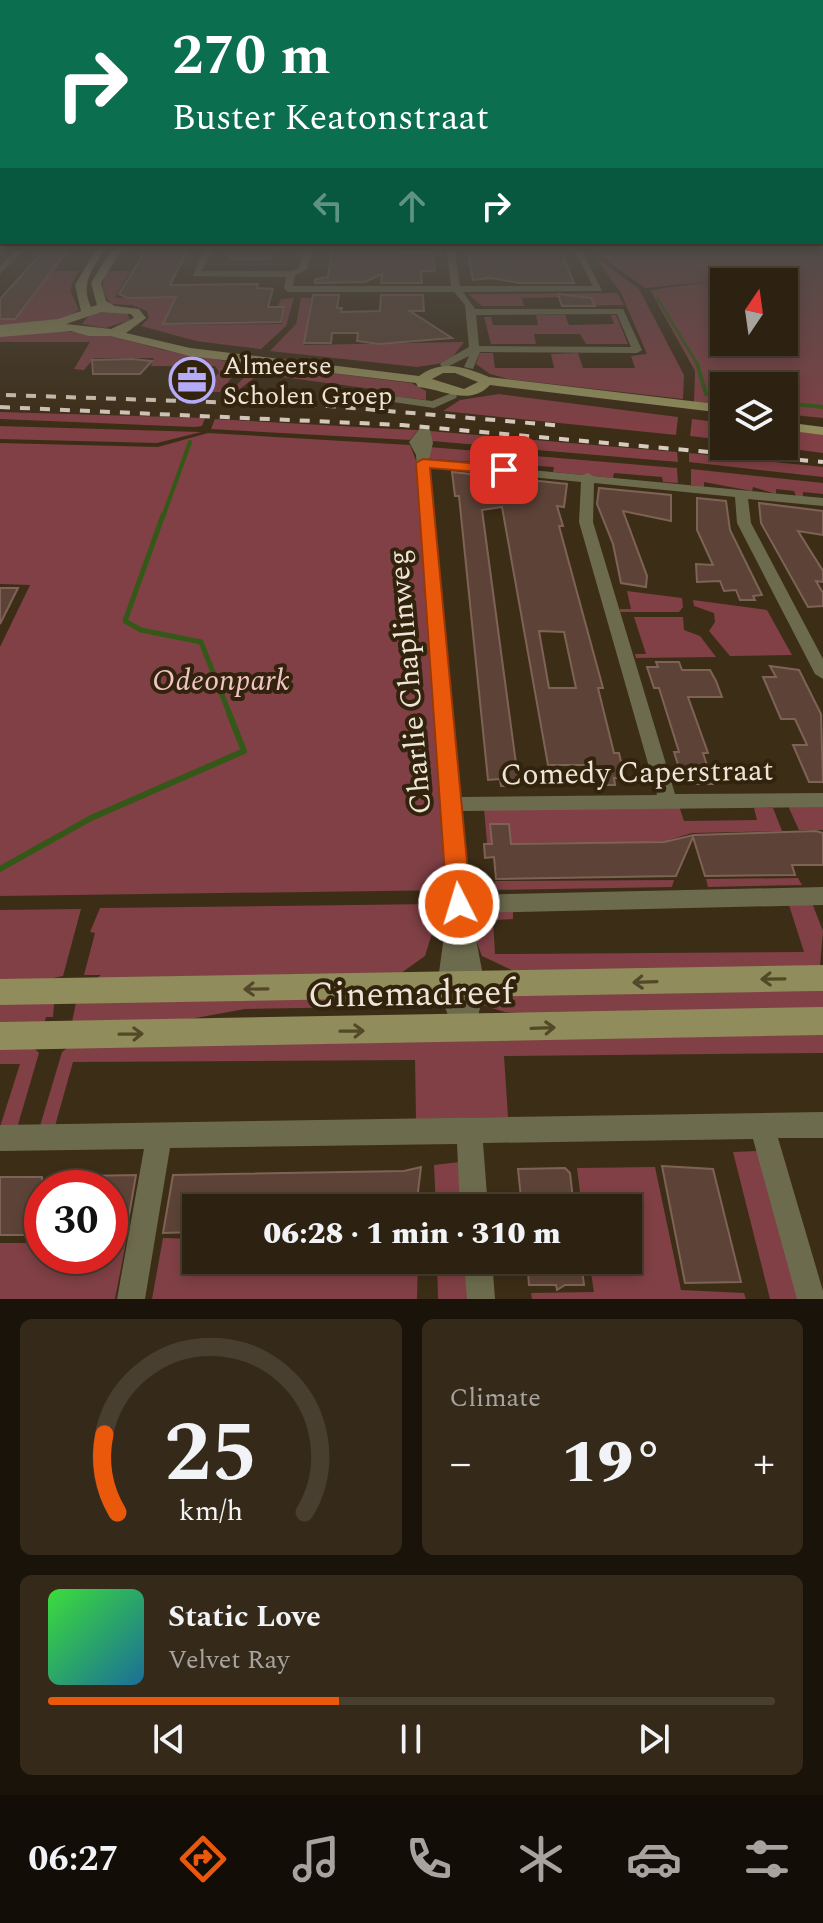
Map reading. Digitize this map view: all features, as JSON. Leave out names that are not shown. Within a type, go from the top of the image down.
[{"type":"main road","points":[[85,307],[87,311]]},
{"type":"main road","points":[[108,307],[139,315],[133,326]]},
{"type":"main road","points":[[73,323],[87,311],[111,308]]},
{"type":"main road","points":[[0,331],[73,323],[92,333],[133,326],[178,341],[362,373],[440,377],[468,371],[482,385],[518,393],[710,409]]},
{"type":"main road","points":[[109,332],[190,352],[395,368],[440,377],[455,395],[482,385],[539,386],[710,416]]},
{"type":"main road","points":[[798,418],[823,421]]},
{"type":"main road","points":[[798,428],[823,431]]},
{"type":"main road","name":"Cinemadreef","points":[[0,992],[823,978]]},
{"type":"main road","name":"Cinemadreef","points":[[0,1036],[465,1030],[823,1021]]},
{"type":"street","points":[[393,399],[440,377],[473,349],[637,350],[620,311],[471,312],[470,307]]},
{"type":"street","name":"Charlie Chaplinweg","points":[[465,1030],[459,904],[422,457],[427,443],[424,430],[440,377],[475,353],[471,312]]},
{"type":"street","points":[[422,457],[823,502]]},
{"type":"street","points":[[588,477],[586,522],[668,801]]},
{"type":"street","points":[[741,494],[744,523],[823,674]]},
{"type":"street","name":"Comedy Caperstraat","points":[[451,804],[823,800]]},
{"type":"street","points":[[459,904],[823,896]]},
{"type":"street","points":[[0,1138],[823,1125]]},
{"type":"street","points":[[762,1126],[811,1299]]},
{"type":"street","points":[[469,1131],[473,1194]]},
{"type":"street","points":[[131,1299],[159,1135]]},
{"type":"street","points":[[479,1274],[481,1299]]},
{"type":"green space","points":[[24,307],[77,307],[79,310],[64,319],[0,327],[0,320],[13,320]]},
{"type":"green space","points":[[136,307],[172,307],[162,325],[282,324],[285,307],[277,307],[292,307],[286,326],[261,349],[196,341],[141,326],[149,318],[147,311]]},
{"type":"green space","points":[[299,307],[310,307],[304,345],[464,342],[449,362],[417,367],[270,351],[296,324]]},
{"type":"green space","points":[[627,307],[648,307],[684,375],[683,399],[508,379],[490,374],[476,364],[480,353],[493,353],[495,368],[554,368],[551,354],[578,353],[583,368],[635,368],[631,356],[647,354]]},
{"type":"green space","points":[[659,307],[710,307],[710,356],[798,356],[798,307],[823,307],[823,418],[798,415],[798,372],[710,372],[710,405],[694,403],[695,371]]},
{"type":"green space","points":[[104,311],[127,313],[130,320],[105,328],[82,324],[90,314]]},
{"type":"green space","points":[[536,315],[565,315],[569,325],[614,324],[611,315],[616,315],[628,344],[586,344],[580,334],[534,334],[536,344],[491,344],[484,317],[491,317],[493,325],[538,325]]},
{"type":"green space","points":[[63,331],[110,335],[163,350],[243,364],[220,392],[204,392],[219,372],[215,366],[151,366],[154,358],[94,358],[84,370],[74,369],[90,342],[0,342],[0,336]]},
{"type":"green space","points":[[257,364],[411,383],[426,391],[426,400],[393,396],[395,392],[259,374],[236,392],[230,392]]},
{"type":"green space","points":[[499,394],[678,417],[676,435],[443,411],[460,400]]},
{"type":"green space","points":[[0,412],[205,418],[202,426],[195,427],[0,419]]},
{"type":"green space","points":[[215,419],[418,430],[410,440],[211,429]]},
{"type":"green space","points":[[692,419],[710,421],[710,438],[690,436]]},
{"type":"green space","points":[[0,426],[201,432],[157,443],[0,439]]},
{"type":"green space","points":[[430,431],[677,452],[678,462],[432,441]]},
{"type":"green space","points":[[798,431],[823,434],[823,453],[798,450]]},
{"type":"green space","name":"Odeonpark","points":[[208,433],[410,445],[419,468],[455,890],[0,896],[0,647],[30,585],[0,584],[0,443],[158,447]]},
{"type":"green space","points":[[429,447],[677,468],[678,483],[663,482],[662,477],[614,473],[613,478],[553,472],[554,467],[431,459],[427,456]]},
{"type":"green space","points":[[689,453],[710,455],[710,460],[756,460],[823,467],[823,477],[689,462]]},
{"type":"green space","points":[[691,469],[823,483],[823,494],[803,492],[803,497],[796,496],[794,491],[776,489],[776,494],[753,487],[752,491],[704,482],[704,487],[691,485]]},
{"type":"green space","points":[[627,591],[682,598],[683,607],[679,612],[620,612],[620,609],[631,609]]},
{"type":"green space","points":[[693,600],[767,610],[792,655],[730,656],[709,631],[715,622],[714,613],[694,606]]},
{"type":"green space","points":[[634,617],[683,617],[684,630],[700,636],[716,657],[636,658],[635,654],[646,654]]},
{"type":"green space","points":[[679,806],[684,821],[757,820],[754,808],[773,808],[782,831],[692,833],[662,842],[487,843],[484,809]]},
{"type":"green space","points":[[788,806],[823,806],[823,830],[799,830]]},
{"type":"green space","points":[[798,878],[802,885],[708,887],[706,879]]},
{"type":"green space","points":[[674,880],[672,887],[496,890],[495,881]]},
{"type":"green space","points":[[788,902],[812,903],[823,931],[820,966],[514,971],[482,956],[473,932],[488,912],[513,905],[513,919],[493,920],[495,954],[804,952]]},
{"type":"green space","points":[[435,904],[439,910],[425,956],[401,973],[97,978],[101,975],[84,975],[95,933],[90,932],[100,908]]},
{"type":"green space","points":[[81,909],[63,976],[44,980],[0,981],[0,910]]},
{"type":"green space","points":[[823,991],[823,1010],[524,1013],[505,1012],[482,1005],[479,1000],[485,994]]},
{"type":"green space","points":[[437,997],[424,1006],[245,1009],[190,1019],[72,1022],[76,1003]]},
{"type":"green space","points":[[0,1000],[54,1003],[53,1017],[46,1017],[44,1024],[0,1023]]},
{"type":"green space","points":[[823,1033],[823,1053],[504,1056],[508,1117],[416,1119],[415,1060],[73,1062],[55,1126],[40,1126],[62,1052],[73,1044]]},
{"type":"green space","points":[[0,1044],[30,1044],[39,1053],[17,1128],[0,1127],[20,1064],[0,1064]]},
{"type":"green space","points":[[758,1151],[798,1299],[770,1299],[733,1152]]},
{"type":"green space","points":[[460,1162],[462,1194],[435,1194],[434,1165]]},
{"type":"green space","points":[[655,1167],[681,1290],[744,1293],[746,1299],[532,1299],[531,1293],[594,1292],[591,1274],[642,1274],[642,1194],[580,1194],[577,1168]]},
{"type":"green space","points":[[163,1238],[182,1239],[182,1274],[418,1274],[417,1299],[152,1299]]},
{"type":"green space","points":[[0,1243],[24,1243],[24,1274],[120,1274],[115,1299],[0,1299]]},
{"type":"green space","points":[[437,1274],[467,1274],[468,1299],[438,1299]]},
{"type":"building","points":[[0,307],[24,307],[15,319],[0,319]]},
{"type":"building","points":[[171,307],[284,307],[281,322],[163,324]]},
{"type":"building","points":[[311,307],[337,307],[342,308],[341,312],[380,311],[380,307],[424,307],[424,311],[410,311],[452,338],[379,344],[357,341],[358,333],[332,333],[331,343],[304,343]]},
{"type":"building","points":[[92,360],[152,361],[140,374],[93,374]]},
{"type":"building","points":[[213,369],[212,379],[204,390],[171,388],[178,372]]},
{"type":"building","points":[[452,472],[567,484],[564,507],[557,506],[563,526],[559,526],[603,688],[598,688],[614,753],[619,753],[625,778],[614,778],[615,785],[598,785],[593,765],[548,765],[502,507],[482,510],[519,786],[501,786],[500,779],[488,780],[459,496],[455,496]],"holes":[[[539,631],[564,632],[576,688],[549,688]]]},
{"type":"building","points":[[599,488],[671,495],[671,521],[623,511],[647,576],[646,587],[621,583],[613,544],[597,504]]},
{"type":"building","points":[[697,498],[726,501],[730,530],[762,595],[753,596],[755,600],[740,600],[736,590],[724,591],[720,581],[697,582],[696,564],[713,565],[697,530]]},
{"type":"building","points":[[759,503],[823,511],[823,535],[798,531],[823,571],[823,582],[816,581],[823,593],[823,606],[808,607],[761,523]]},
{"type":"building","points":[[0,588],[18,588],[0,624]]},
{"type":"building","points":[[656,662],[679,662],[682,670],[710,670],[716,681],[722,697],[688,697],[708,753],[703,753],[713,784],[696,784],[694,777],[682,777],[674,752],[679,752],[659,688],[654,688],[647,667],[658,667]]},
{"type":"building","points":[[770,666],[799,670],[821,714],[823,782],[809,782],[793,745],[807,745],[795,719],[781,719],[763,677],[776,677]]},
{"type":"building","points":[[490,824],[509,824],[511,844],[664,842],[694,835],[816,831],[823,833],[823,865],[792,865],[795,875],[705,876],[693,837],[676,876],[496,879],[494,857],[485,858],[484,844],[492,844]]},
{"type":"building","points":[[662,1166],[713,1169],[741,1282],[685,1283]]},
{"type":"building","points":[[421,1167],[418,1194],[182,1194],[182,1232],[163,1233],[173,1175],[404,1171]]},
{"type":"building","points":[[565,1168],[570,1173],[572,1194],[521,1194],[518,1169]]},
{"type":"building","points":[[128,1175],[136,1175],[128,1221]]},
{"type":"building","points":[[0,1177],[24,1177],[24,1235],[0,1235]]},
{"type":"building","points":[[528,1274],[583,1274],[584,1285],[565,1285],[557,1290],[556,1285],[529,1285]]},
{"type":"waterway","points":[[662,307],[697,364]]},
{"type":"waterway","points":[[697,364],[706,394],[710,394]]},
{"type":"waterway","points":[[798,404],[823,407]]},
{"type":"waterway","points":[[163,517],[190,442]]},
{"type":"waterway","points":[[163,515],[125,621],[141,630],[201,642],[230,715]]},
{"type":"waterway","points":[[0,869],[91,818],[244,751],[229,713]]},
{"type":"railway","points":[[6,395],[329,406],[565,426]]},
{"type":"railway","points":[[0,407],[402,425],[823,462]]},
{"type":"place","name":"Almeerse Scholen Groep","points":[[192,380]]},
{"type":"route","points":[[459,904],[423,463],[504,470]]}]
